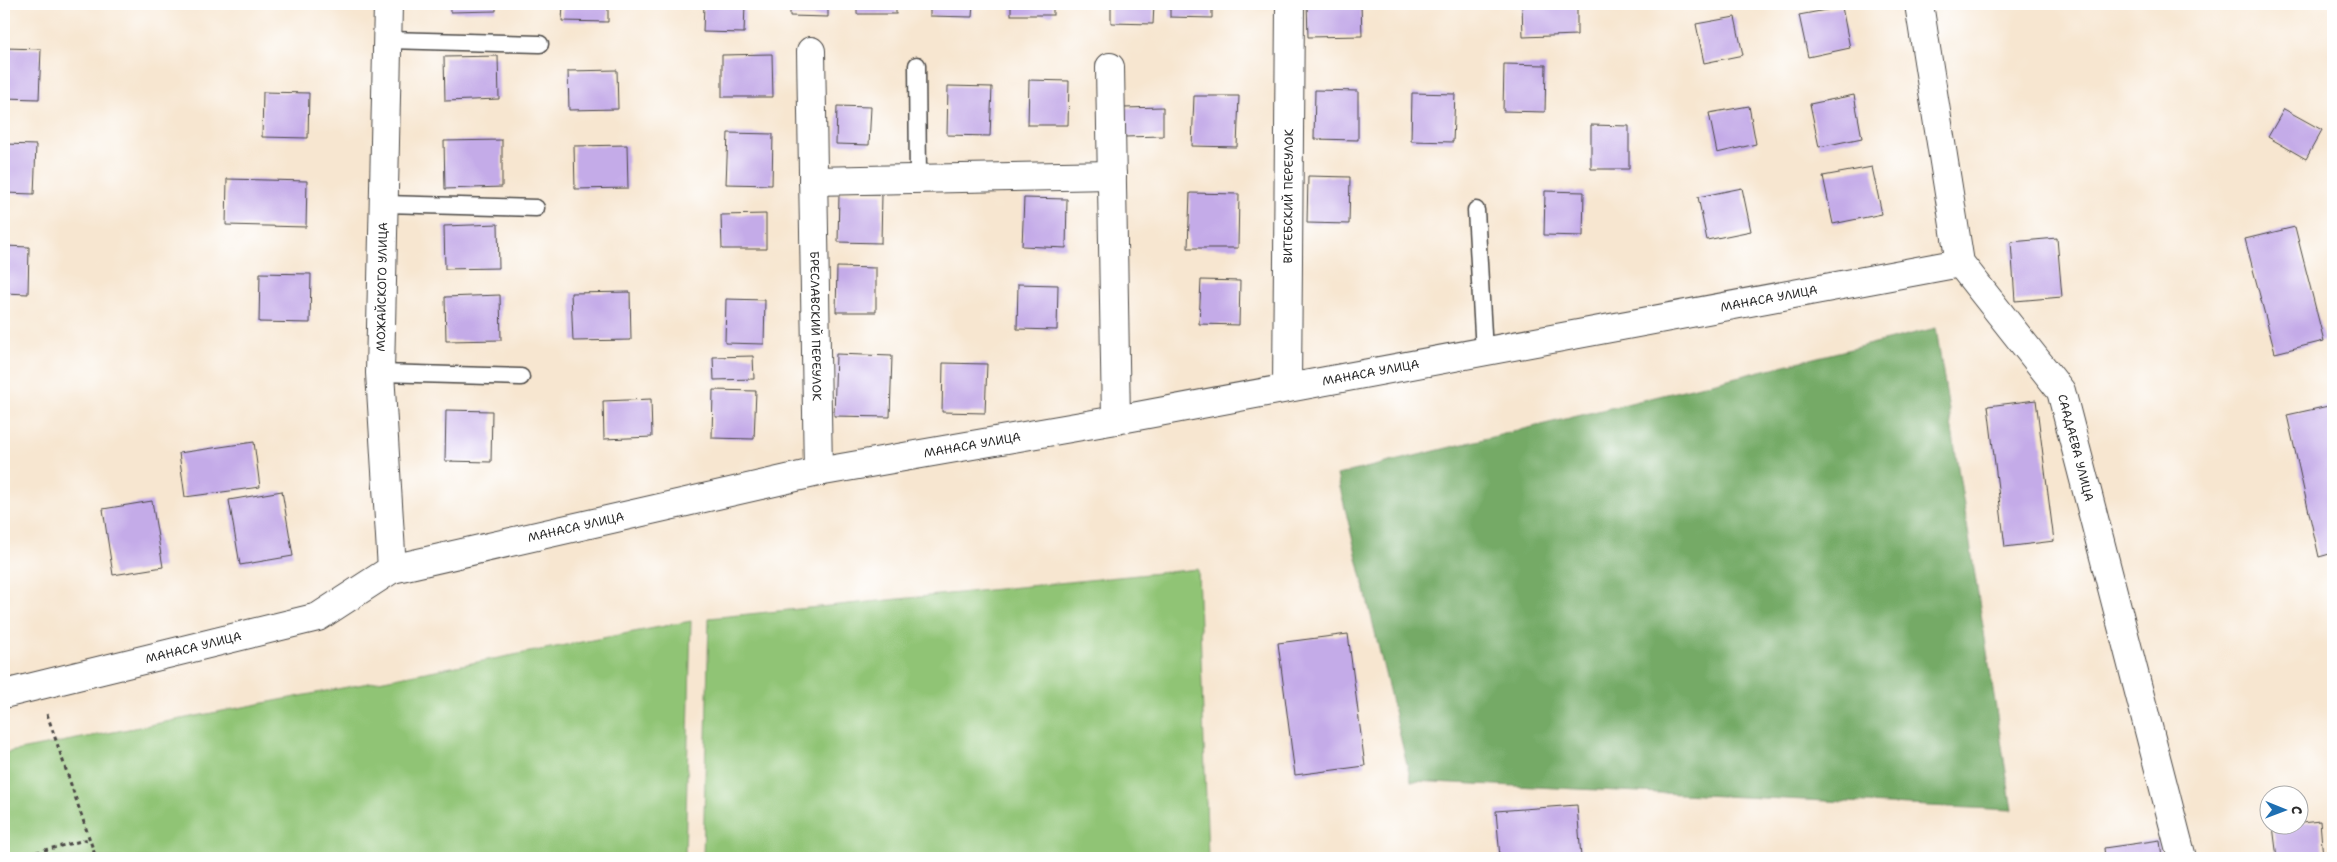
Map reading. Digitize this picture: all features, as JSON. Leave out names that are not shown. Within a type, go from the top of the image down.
[{"type":"street","name":"МОЖАЙСКОГО УЛИЦА","points":[[388,4],[380,373],[392,569]]},
{"type":"street","name":"ВИТЕБСКИЙ ПЕРЕУЛОК","points":[[1287,388],[1290,4]]},
{"type":"street","name":"СААДАЕВА УЛИЦА","points":[[1919,4],[1960,263],[2060,391],[2182,858]]},
{"type":"street","name":"БРЕСЛАВСКИЙ ПЕРЕУЛОК","points":[[811,51],[818,472]]},
{"type":"street","points":[[1110,67],[1116,420]]},
{"type":"street","points":[[814,181],[1112,176]]},
{"type":"street","name":"МАНАСА УЛИЦА","points":[[4,694],[318,617],[392,569],[818,472],[1116,420],[1960,263]]},
{"type":"lane","points":[[387,40],[540,44]]},
{"type":"lane","points":[[917,65],[918,179]]},
{"type":"lane","points":[[384,204],[536,208]]},
{"type":"lane","points":[[1476,210],[1484,352]]},
{"type":"lane","points":[[380,373],[521,377]]},
{"type":"path","points":[[38,687],[96,858]]},
{"type":"path","points":[[13,858],[90,839]]},
{"type":"green space","points":[[1936,328],[2012,810],[1411,781],[1337,475]]},
{"type":"green space","points":[[1198,569],[1208,858],[703,858],[709,618]]},
{"type":"green space","points":[[691,621],[685,858],[4,858],[4,753]]},
{"type":"building","points":[[450,4],[496,4],[496,11],[450,12]]},
{"type":"building","points":[[563,4],[608,4],[608,22],[562,21]]},
{"type":"building","points":[[704,4],[745,4],[744,33],[703,32]]},
{"type":"building","points":[[790,4],[828,4],[828,17],[790,16]]},
{"type":"building","points":[[857,4],[896,4],[896,14],[857,14]]},
{"type":"building","points":[[930,4],[973,4],[972,17],[930,16]]},
{"type":"building","points":[[1011,4],[1053,4],[1053,15],[1011,15]]},
{"type":"building","points":[[1111,4],[1154,4],[1153,24],[1111,23]]},
{"type":"building","points":[[1170,4],[1212,4],[1212,18],[1170,17]]},
{"type":"building","points":[[1307,4],[1361,4],[1362,36],[1308,37]]},
{"type":"building","points":[[1522,4],[1577,4],[1577,35],[1523,37]]},
{"type":"building","points":[[1842,7],[1850,48],[1808,57],[1799,15]]},
{"type":"building","points":[[1735,17],[1743,55],[1704,63],[1696,24]]},
{"type":"building","points":[[4,48],[41,49],[39,99],[4,98]]},
{"type":"building","points":[[772,54],[773,97],[722,97],[722,55]]},
{"type":"building","points":[[498,56],[499,99],[445,101],[444,57]]},
{"type":"building","points":[[1504,64],[1546,65],[1545,112],[1503,111]]},
{"type":"building","points":[[617,70],[618,109],[569,110],[568,71]]},
{"type":"building","points":[[1029,80],[1069,81],[1068,125],[1028,125]]},
{"type":"building","points":[[948,86],[992,87],[990,136],[947,135]]},
{"type":"building","points":[[1315,90],[1358,91],[1358,140],[1314,139]]},
{"type":"building","points":[[263,92],[309,93],[308,138],[262,137]]},
{"type":"building","points":[[1412,93],[1455,94],[1453,142],[1411,141]]},
{"type":"building","points":[[1854,95],[1862,138],[1819,147],[1810,104]]},
{"type":"building","points":[[1194,96],[1239,96],[1237,147],[1192,146]]},
{"type":"building","points":[[837,106],[871,107],[869,145],[836,144]]},
{"type":"building","points":[[1749,106],[1756,144],[1717,153],[1709,113]]},
{"type":"building","points":[[1163,107],[1163,136],[1124,137],[1123,108]]},
{"type":"building","points":[[2284,109],[2322,130],[2306,159],[2268,137]]},
{"type":"building","points":[[1591,125],[1629,126],[1629,169],[1591,169]]},
{"type":"building","points":[[728,133],[773,134],[772,185],[726,184]]},
{"type":"building","points":[[502,140],[502,187],[445,189],[444,141]]},
{"type":"building","points":[[4,144],[36,145],[34,194],[4,193]]},
{"type":"building","points":[[627,145],[628,188],[575,189],[574,146]]},
{"type":"building","points":[[1872,167],[1882,214],[1833,224],[1823,176]]},
{"type":"building","points":[[1308,176],[1350,177],[1349,224],[1307,223]]},
{"type":"building","points":[[227,179],[307,181],[306,227],[226,225]]},
{"type":"building","points":[[1742,188],[1751,231],[1707,240],[1698,197]]},
{"type":"building","points":[[1545,191],[1584,192],[1583,236],[1544,235]]},
{"type":"building","points":[[1190,193],[1239,194],[1238,248],[1188,248]]},
{"type":"building","points":[[839,194],[882,194],[881,243],[838,242]]},
{"type":"building","points":[[1024,198],[1067,199],[1066,248],[1022,246]]},
{"type":"building","points":[[766,214],[766,249],[722,249],[721,215]]},
{"type":"building","points":[[498,224],[499,268],[445,269],[444,226]]},
{"type":"building","points":[[2295,227],[2324,341],[2275,353],[2245,239]]},
{"type":"building","points":[[2057,238],[2062,297],[2015,301],[2011,242]]},
{"type":"building","points":[[4,246],[29,247],[28,294],[4,293]]},
{"type":"building","points":[[837,267],[876,268],[876,312],[836,312]]},
{"type":"building","points":[[260,273],[311,274],[310,323],[259,322]]},
{"type":"building","points":[[1201,280],[1240,281],[1239,325],[1199,324]]},
{"type":"building","points":[[1018,284],[1058,285],[1057,330],[1017,329]]},
{"type":"building","points":[[630,292],[631,340],[573,341],[571,293]]},
{"type":"building","points":[[500,295],[501,340],[446,341],[445,297]]},
{"type":"building","points":[[726,299],[765,300],[764,344],[725,343]]},
{"type":"building","points":[[836,354],[892,356],[890,417],[834,416]]},
{"type":"building","points":[[753,356],[754,379],[714,380],[713,357]]},
{"type":"building","points":[[943,363],[987,364],[985,413],[942,412]]},
{"type":"building","points":[[713,390],[756,391],[754,439],[712,438]]},
{"type":"building","points":[[651,399],[652,437],[604,439],[603,401]]},
{"type":"building","points":[[2036,400],[2054,541],[2005,547],[1988,406]]},
{"type":"building","points":[[2333,405],[2333,553],[2319,557],[2287,415]]},
{"type":"building","points":[[446,410],[492,411],[491,462],[445,461]]},
{"type":"building","points":[[254,442],[260,487],[185,497],[179,453]]},
{"type":"building","points":[[282,491],[293,556],[240,565],[229,500]]},
{"type":"building","points":[[152,501],[163,567],[113,575],[103,509]]},
{"type":"building","points":[[1348,634],[1365,766],[1295,775],[1278,643]]},
{"type":"building","points":[[1577,805],[1581,858],[1500,858],[1496,811]]},
{"type":"building","points":[[2320,821],[2323,858],[2277,858],[2274,834],[2310,834],[2310,822]]},
{"type":"building","points":[[2160,840],[2162,858],[2105,858],[2104,848]]}]
